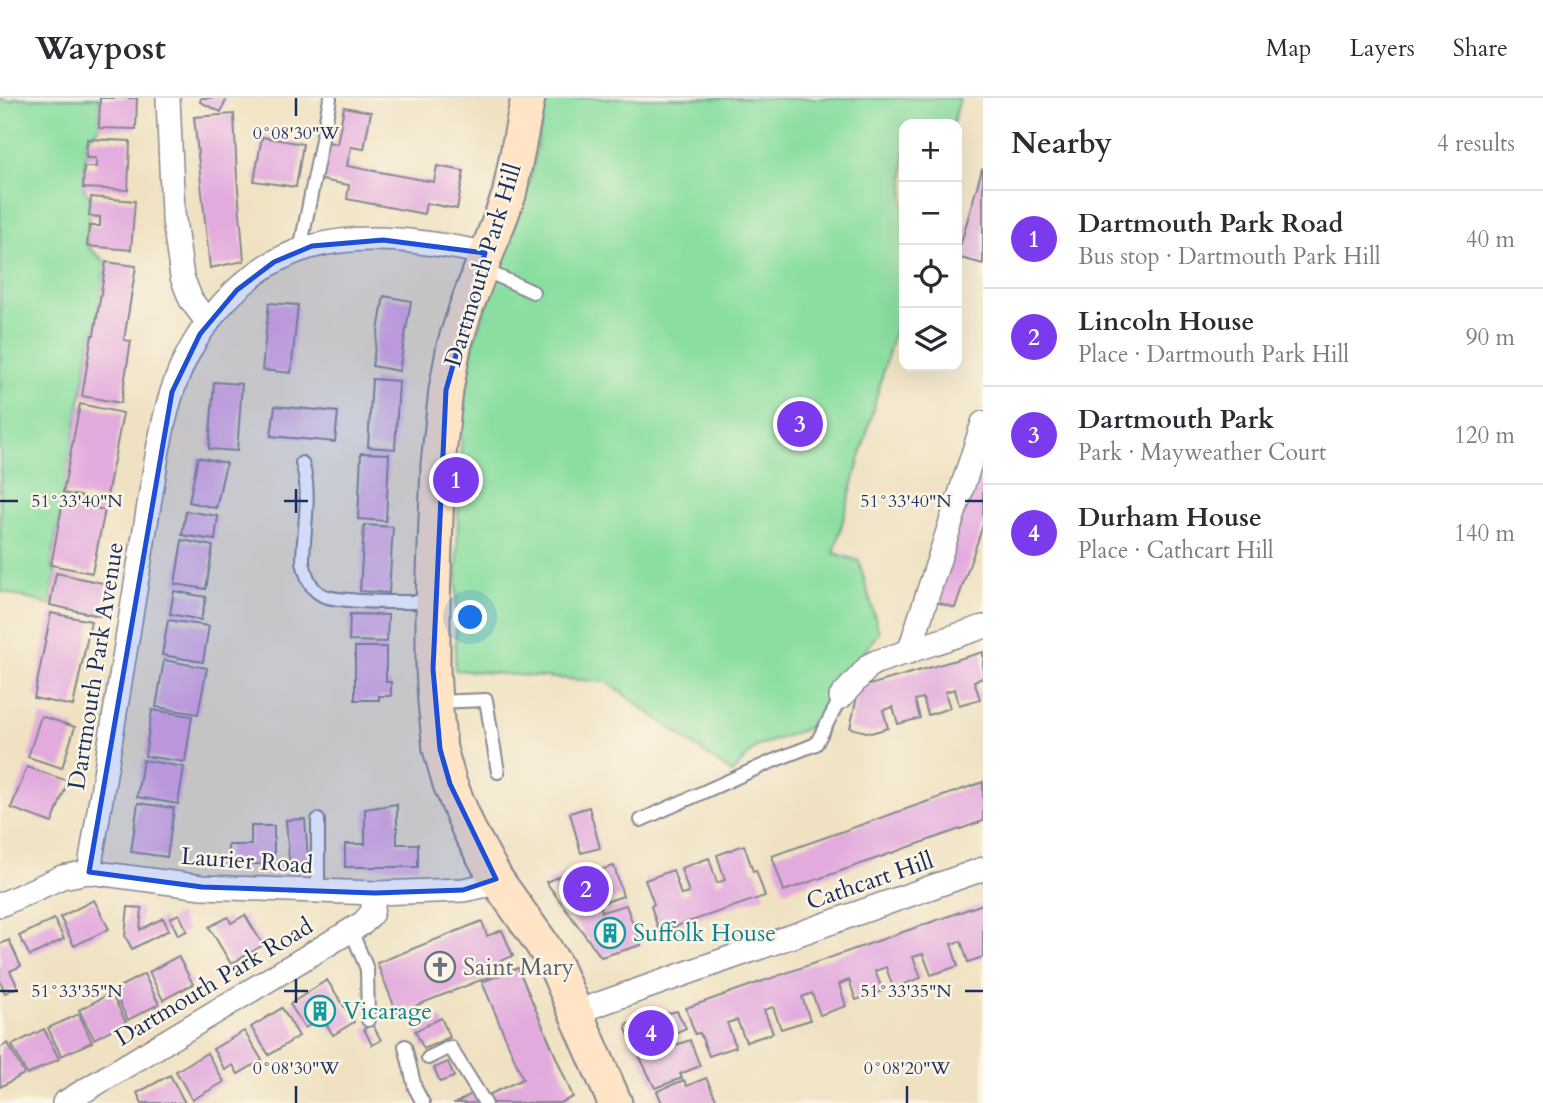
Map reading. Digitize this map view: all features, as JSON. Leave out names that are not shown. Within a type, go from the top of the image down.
[{"type":"street","points":[[167,98],[173,213],[181,277],[191,300],[208,323]]},
{"type":"street","name":"Dartmouth Park Hill","points":[[528,98],[509,195],[482,261],[454,346],[446,390],[438,464],[433,602],[435,702],[440,749],[450,784],[469,830],[496,879],[550,956],[613,1102]]},
{"type":"street","name":"Dartmouth Park Avenue","points":[[89,872],[158,450],[172,393],[183,365],[208,323],[237,289],[257,273],[300,250],[327,243],[365,239],[425,243],[482,261]]},
{"type":"street","points":[[909,652],[983,423]]},
{"type":"street","points":[[841,697],[870,666],[983,627]]},
{"type":"street","name":"Cathcart Hill","points":[[576,1012],[983,869]]},
{"type":"street","name":"Laurier Road","points":[[0,905],[62,877],[89,872],[202,887],[374,893],[463,890],[483,886],[496,879]]},
{"type":"street","name":"Dartmouth Park Road","points":[[64,1103],[363,923],[372,913],[374,893]]},
{"type":"lane","points":[[300,250],[330,99]]},
{"type":"lane","points":[[482,261],[533,292]]},
{"type":"lane","points":[[302,463],[307,489],[303,562],[312,587],[321,595],[333,598],[373,602],[433,602]]},
{"type":"lane","points":[[641,820],[816,744],[841,697]]},
{"type":"lane","points":[[435,702],[486,700],[498,772]]},
{"type":"lane","points":[[318,820],[318,892]]},
{"type":"lane","points":[[351,930],[367,970],[368,1020]]},
{"type":"lane","points":[[405,1046],[415,1088],[423,1103]]},
{"type":"lane","points":[[428,1058],[450,1047],[485,1103]]},
{"type":"highlighted area","points":[[383,240],[485,253],[446,390],[433,669],[440,749],[450,784],[496,879],[463,890],[375,893],[202,887],[89,872],[172,392],[200,334],[237,290],[274,262],[312,246]]},
{"type":"green space","points":[[0,98],[12,101],[13,98],[100,98],[99,128],[87,139],[83,188],[91,197],[87,246],[106,262],[51,565],[56,573],[50,605],[0,591]]},
{"type":"green space","points":[[547,98],[960,98],[954,119],[899,119],[899,314],[834,553],[859,561],[879,632],[809,728],[756,747],[732,773],[607,682],[455,670],[462,420],[468,365],[492,286],[527,193]]},
{"type":"building","points":[[100,98],[137,98],[136,129],[99,128]]},
{"type":"building","points":[[201,98],[227,98],[221,112],[200,102]]},
{"type":"building","points":[[344,107],[371,112],[364,149],[351,147],[347,166],[434,182],[437,166],[464,171],[457,209],[426,203],[424,214],[347,199],[349,185],[316,179],[323,141],[337,144]]},
{"type":"building","points":[[234,114],[244,261],[210,268],[194,117]]},
{"type":"building","points":[[262,137],[303,144],[296,187],[254,181]]},
{"type":"building","points":[[87,139],[130,141],[128,190],[83,188],[84,167],[96,167],[96,158],[86,158]]},
{"type":"building","points":[[983,169],[983,264],[962,258],[962,239]]},
{"type":"building","points":[[91,197],[135,201],[131,250],[87,246],[89,226],[100,226],[100,217],[89,216]]},
{"type":"building","points":[[106,262],[136,266],[124,340],[131,341],[121,403],[82,396]]},
{"type":"building","points":[[384,296],[411,301],[399,371],[372,366]]},
{"type":"building","points":[[269,303],[298,305],[291,373],[262,370]]},
{"type":"building","points":[[372,379],[399,381],[395,449],[368,447]]},
{"type":"building","points":[[214,382],[242,384],[237,451],[209,449]]},
{"type":"building","points":[[80,404],[123,413],[106,501],[63,493]]},
{"type":"building","points":[[275,406],[338,412],[335,442],[271,436]]},
{"type":"building","points":[[983,443],[983,525],[955,608],[931,600]]},
{"type":"building","points":[[361,453],[389,454],[386,521],[358,519]]},
{"type":"building","points":[[198,457],[226,463],[216,508],[189,502]]},
{"type":"building","points":[[63,501],[105,510],[92,573],[51,565]]},
{"type":"building","points":[[186,511],[218,516],[215,540],[182,535]]},
{"type":"building","points":[[364,525],[393,527],[389,593],[360,591]]},
{"type":"building","points":[[182,540],[213,546],[206,589],[175,584]]},
{"type":"building","points":[[56,573],[107,584],[100,616],[50,605]]},
{"type":"building","points":[[174,591],[206,597],[201,620],[170,614]]},
{"type":"building","points":[[51,613],[91,621],[73,706],[34,698]]},
{"type":"building","points":[[350,614],[388,615],[387,642],[349,641]]},
{"type":"building","points":[[168,620],[209,626],[203,662],[162,655]]},
{"type":"building","points":[[355,647],[386,647],[386,682],[391,682],[391,696],[379,696],[379,700],[355,700]]},
{"type":"building","points":[[983,652],[983,678],[974,681],[980,699],[959,705],[955,689],[945,692],[950,708],[928,715],[923,698],[915,700],[920,718],[898,724],[893,707],[883,710],[888,728],[871,733],[850,728],[859,688]]},
{"type":"building","points":[[164,660],[207,668],[198,714],[156,707]]},
{"type":"building","points":[[152,710],[192,716],[185,762],[145,756]]},
{"type":"building","points":[[41,716],[75,727],[62,768],[28,757]]},
{"type":"building","points":[[143,760],[184,767],[178,804],[137,797]]},
{"type":"building","points":[[27,767],[68,781],[52,823],[11,808]]},
{"type":"building","points":[[983,782],[983,821],[784,891],[772,856]]},
{"type":"building","points":[[138,803],[174,808],[167,857],[131,852]]},
{"type":"building","points":[[397,804],[397,844],[418,844],[418,867],[345,867],[345,844],[365,844],[365,809]]},
{"type":"building","points":[[589,807],[600,848],[581,853],[570,813]]},
{"type":"building","points":[[305,819],[309,871],[290,872],[286,820]]},
{"type":"building","points":[[251,826],[274,826],[274,864],[228,864],[228,845],[251,845]]},
{"type":"building","points":[[744,845],[765,896],[659,932],[651,906],[654,904],[645,880],[673,870],[681,895],[689,893],[681,868],[709,858],[717,883],[725,880],[717,855]]},
{"type":"building","points":[[586,865],[590,873],[614,866],[623,896],[600,904],[602,912],[626,905],[641,945],[601,957],[546,882]]},
{"type":"building","points":[[94,900],[109,929],[74,946],[60,917]]},
{"type":"building","points":[[983,904],[983,957],[968,962],[961,941],[951,944],[958,966],[931,975],[923,954],[913,957],[921,978],[893,988],[886,967],[875,971],[883,991],[856,1000],[849,980],[839,984],[846,1006],[820,1015],[812,993],[802,997],[810,1020],[781,1029],[773,1007],[764,1010],[773,1033],[746,1042],[737,1020],[727,1023],[736,1047],[709,1056],[700,1033],[695,1034],[686,1008]]},
{"type":"building","points":[[128,907],[142,908],[140,930],[163,918],[169,930],[132,949],[125,936]]},
{"type":"building","points":[[179,914],[187,931],[178,935],[170,918]]},
{"type":"building","points":[[245,915],[263,945],[231,964],[209,927],[228,917],[231,923]]},
{"type":"building","points":[[54,919],[64,939],[30,956],[19,936]]},
{"type":"building","name":"Saint Mary","points":[[482,921],[487,936],[502,930],[513,956],[500,961],[504,971],[397,1013],[377,963]]},
{"type":"building","points":[[9,940],[21,966],[10,971],[18,987],[5,993],[0,981],[0,944]]},
{"type":"building","points":[[178,956],[193,984],[163,1000],[149,972]]},
{"type":"building","points":[[518,968],[573,1097],[560,1103],[456,1103],[482,1088],[486,1096],[523,1079],[482,982]]},
{"type":"building","points":[[144,974],[159,1004],[128,1020],[113,990]]},
{"type":"building","name":"Vicarage","points":[[327,980],[354,1022],[333,1035],[322,1017],[305,1028],[290,1004]]},
{"type":"building","points":[[111,993],[126,1022],[94,1039],[79,1010]]},
{"type":"building","points":[[282,1008],[299,1036],[269,1055],[251,1027]]},
{"type":"building","points":[[677,1011],[686,1028],[666,1037],[670,1047],[690,1040],[700,1066],[680,1074],[682,1078],[655,1088],[626,1029],[627,1024]]},
{"type":"building","points":[[79,1014],[92,1042],[61,1056],[48,1028]]},
{"type":"building","points":[[441,1018],[450,1037],[424,1049],[415,1031]]},
{"type":"building","points":[[372,1024],[381,1040],[372,1045],[364,1029]]},
{"type":"building","points":[[44,1029],[59,1059],[27,1075],[12,1045]]},
{"type":"building","points":[[244,1031],[262,1060],[238,1074],[233,1065],[225,1070],[213,1049]]},
{"type":"building","points":[[8,1043],[24,1074],[0,1087],[0,1048]]},
{"type":"building","points":[[207,1053],[224,1082],[192,1100],[176,1071]]},
{"type":"building","points":[[448,1062],[454,1077],[440,1082],[434,1068]]},
{"type":"building","points":[[170,1075],[185,1103],[142,1103],[137,1093]]},
{"type":"building","points":[[706,1078],[717,1101],[712,1103],[662,1103],[657,1091],[684,1080],[687,1086]]},
{"type":"place","name":"Dartmouth Park","points":[[800,424]]},
{"type":"place","name":"Dartmouth Park Road","points":[[456,480]]},
{"type":"place","name":"Lincoln House","points":[[586,889]]},
{"type":"place","name":"Suffolk House","points":[[610,933]]},
{"type":"place","name":"Saint Mary","points":[[440,967]]},
{"type":"place","name":"Vicarage","points":[[320,1011]]},
{"type":"place","name":"Durham House","points":[[651,1033]]}]
